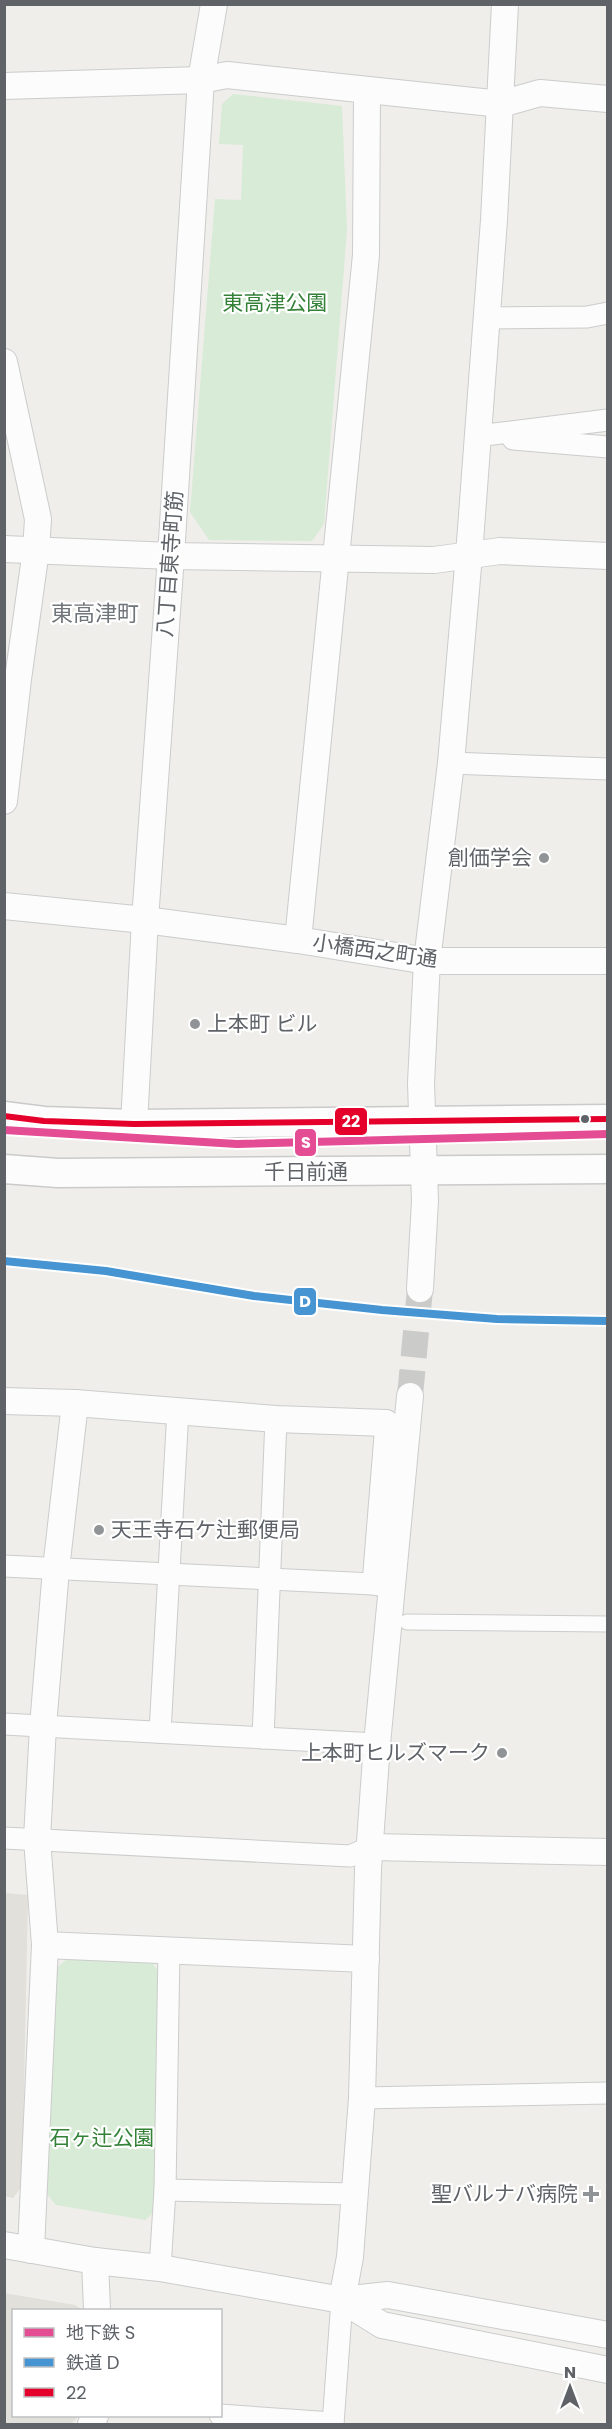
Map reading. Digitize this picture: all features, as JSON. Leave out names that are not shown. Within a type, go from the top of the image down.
[{"type":"main road","points":[[4,1116],[44,1121],[134,1124],[608,1119]]},
{"type":"main road","name":"千日前通","points":[[4,1169],[58,1173],[608,1169]]},
{"type":"street","name":"八丁目東寺町筋","points":[[134,1124],[145,920],[201,80],[214,4]]},
{"type":"street","points":[[420,1289],[425,1201],[421,1083],[427,961],[451,763],[469,555],[501,104],[505,4]]},
{"type":"street","points":[[4,86],[201,80],[227,75],[367,92],[501,104],[540,93],[608,99]]},
{"type":"street","points":[[298,940],[366,255],[367,92]]},
{"type":"street","points":[[486,318],[587,317],[608,313]]},
{"type":"street","points":[[4,362],[9,402],[38,519],[36,550],[11,679],[4,801]]},
{"type":"street","points":[[477,435],[608,420]]},
{"type":"street","points":[[477,435],[608,447]]},
{"type":"street","points":[[4,549],[171,556],[434,560],[500,551],[608,556]]},
{"type":"street","points":[[451,763],[608,769]]},
{"type":"street","name":"小橋西之町通","points":[[4,906],[145,920],[298,940],[427,961],[608,961]]},
{"type":"street","points":[[382,1585],[399,1527],[410,1396]]},
{"type":"street","points":[[4,1401],[75,1402],[276,1419],[386,1423],[377,1744],[368,1869],[362,2098],[350,2257],[342,2300],[333,2424],[222,2415]]},
{"type":"street","points":[[31,2250],[45,1944],[37,1839],[43,1726],[56,1569],[75,1402]]},
{"type":"street","points":[[160,1732],[178,1410]]},
{"type":"street","points":[[263,1738],[276,1419]]},
{"type":"street","points":[[4,1566],[382,1585]]},
{"type":"street","points":[[407,1622],[608,1624]]},
{"type":"street","points":[[4,1724],[377,1744]]},
{"type":"street","points":[[4,1838],[350,1856],[371,1847],[608,1852]]},
{"type":"street","points":[[45,1944],[366,1959]]},
{"type":"street","points":[[160,2268],[165,2190],[170,1950]]},
{"type":"street","points":[[362,2098],[608,2093]]},
{"type":"street","points":[[165,2190],[354,2194]]},
{"type":"street","points":[[4,2245],[95,2261],[160,2268],[342,2300],[388,2295],[608,2335]]},
{"type":"street","points":[[95,2261],[97,2309]]},
{"type":"street","points":[[342,2300],[382,2325],[608,2370]]},
{"type":"shaded area","points":[[4,1893],[28,1895],[22,2186],[13,2198],[4,2196]]},
{"type":"shaded area","points":[[4,2293],[75,2305],[81,2309],[12,2309],[12,2417],[78,2417],[71,2424],[5,2424]]},
{"type":"green space","name":"東高津公園","points":[[233,94],[342,106],[347,229],[324,524],[312,541],[209,540],[190,512],[215,199],[241,200],[243,145],[219,144],[222,104]]},
{"type":"green space","name":"石ヶ辻公園","points":[[71,1956],[151,1961],[160,1974],[154,2212],[145,2220],[56,2205],[47,2194],[55,1969]]},
{"type":"tunnel","points":[[410,1396],[420,1289]]},
{"type":"metro line","name":"S","points":[[4,1130],[237,1144],[608,1134]]},
{"type":"rail line","name":"D","points":[[4,1261],[106,1271],[254,1296],[382,1310],[497,1319],[608,1321]]},
{"type":"transit line","name":"22","points":[[4,1116],[44,1121],[134,1124],[608,1119]]},
{"type":"place","name":"創価学会","points":[[544,858]]},
{"type":"place","name":"上本町 ビル","points":[[195,1024]]},
{"type":"place","name":"天王寺石ケ辻郵便局","points":[[99,1530]]},
{"type":"place","name":"上本町ヒルズマーク","points":[[502,1753]]},
{"type":"place","name":"聖バルナバ病院","points":[[591,2194]]},
{"type":"district","name":"東高津町","points":[[95,613]]}]
